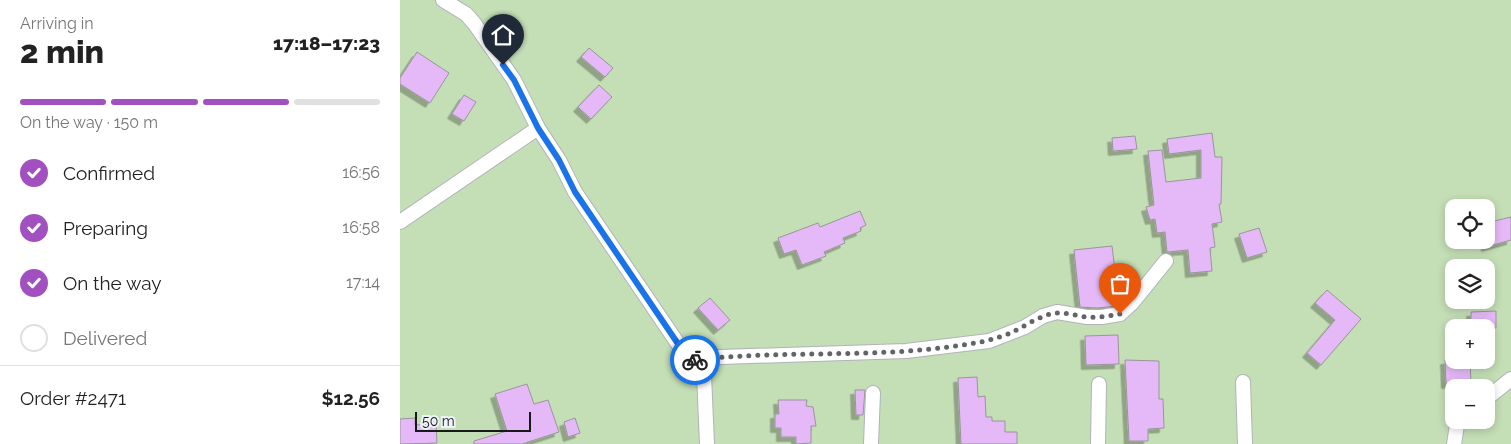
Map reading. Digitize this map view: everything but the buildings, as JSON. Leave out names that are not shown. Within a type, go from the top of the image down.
[{"type":"street","points":[[443,0],[466,14],[482,34],[514,80],[538,128],[559,160],[575,192],[689,360],[704,375],[707,444]]},
{"type":"street","points":[[400,222],[538,128]]},
{"type":"street","points":[[689,360],[721,357],[889,352],[989,342],[1025,327],[1043,316],[1057,312],[1087,317],[1120,314],[1132,303],[1166,262]]},
{"type":"street","points":[[1495,392],[1511,379]]},
{"type":"street","points":[[1243,382],[1245,444]]},
{"type":"street","points":[[1098,444],[1099,384]]},
{"type":"street","points":[[872,444],[873,393]]},
{"type":"street","points":[[1454,444],[1456,429]]},
{"type":"green space","points":[[400,0],[1511,0],[1511,444],[400,444]]},
{"type":"way so far","points":[[695,360],[721,357],[871,353],[946,347],[989,342],[1025,327],[1043,316],[1057,312],[1087,317],[1120,314]]},
{"type":"route","points":[[503,65],[514,80],[538,128],[559,160],[575,192],[689,360],[695,360]]}]
